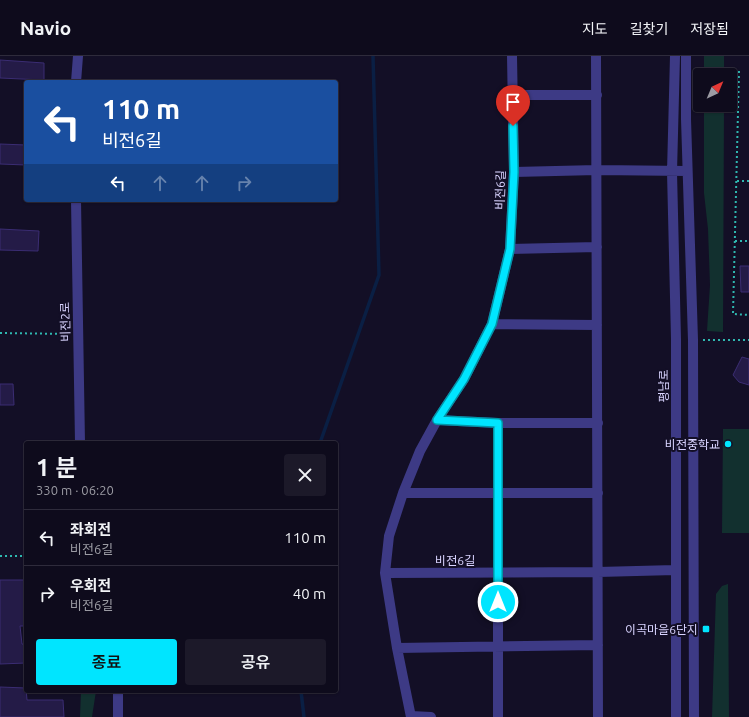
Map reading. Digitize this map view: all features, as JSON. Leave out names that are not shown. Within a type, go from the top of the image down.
[{"type":"street","points":[[76,80],[78,56]]},
{"type":"street","name":"비전6길","points":[[431,717],[411,716],[397,648],[385,573],[389,536],[403,493],[420,450],[437,420],[464,379],[492,324],[510,249],[514,172],[512,56]]},
{"type":"street","points":[[596,56],[598,717]]},
{"type":"street","name":"평남로","points":[[675,56],[672,172],[676,340],[676,717]]},
{"type":"street","points":[[686,56],[687,171],[693,340],[694,717]]},
{"type":"street","points":[[512,95],[597,95]]},
{"type":"street","points":[[514,172],[597,170],[687,171]]},
{"type":"street","name":"비전2로","points":[[76,202],[80,441]]},
{"type":"street","points":[[510,249],[597,247]]},
{"type":"street","points":[[492,324],[597,324]]},
{"type":"street","points":[[437,420],[498,423],[598,422]]},
{"type":"street","points":[[498,423],[498,717]]},
{"type":"street","points":[[403,493],[598,493]]},
{"type":"street","name":"비전6길","points":[[385,573],[598,572],[675,570]]},
{"type":"street","points":[[397,648],[598,645]]},
{"type":"street","points":[[118,693],[118,717]]},
{"type":"path","points":[[739,71],[733,314],[749,314]]},
{"type":"path","points":[[737,181],[749,181]]},
{"type":"path","points":[[735,241],[749,241]]},
{"type":"path","points":[[0,333],[78,334]]},
{"type":"path","points":[[693,340],[749,340]]},
{"type":"path","points":[[0,556],[24,556]]},
{"type":"green space","points":[[704,56],[724,56],[724,68],[704,68]]},
{"type":"green space","points":[[704,112],[724,112],[723,332],[707,331],[710,285],[708,229],[704,193]]},
{"type":"green space","points":[[723,429],[749,429],[749,533],[722,533]]},
{"type":"green space","points":[[728,584],[729,717],[712,717],[716,594],[722,586]]},
{"type":"green space","points":[[81,693],[96,693],[92,717],[80,717]]},
{"type":"building","points":[[0,60],[44,63],[44,80],[0,78]]},
{"type":"building","points":[[0,144],[24,145],[24,165],[0,164]]},
{"type":"building","points":[[0,229],[39,231],[38,251],[0,250]]},
{"type":"building","points":[[740,266],[749,266],[749,292],[741,292]]},
{"type":"building","points":[[742,357],[749,359],[749,385],[739,382],[733,375]]},
{"type":"building","points":[[0,384],[13,384],[14,405],[0,405]]},
{"type":"building","points":[[0,580],[24,580],[24,626],[20,626],[22,644],[24,644],[24,663],[0,664]]},
{"type":"building","points":[[0,687],[24,688],[24,693],[26,693],[27,700],[63,700],[64,717],[0,717]]},
{"type":"waterway","points":[[321,441],[379,275],[373,56]]},
{"type":"waterway","points":[[301,693],[304,717]]},
{"type":"place","name":"비전중학교","points":[[728,444]]},
{"type":"place","name":"이곡마을6단지","points":[[706,629]]},
{"type":"route","points":[[498,602],[498,423],[437,420],[464,379],[492,324],[510,249],[514,172],[513,126]]}]
